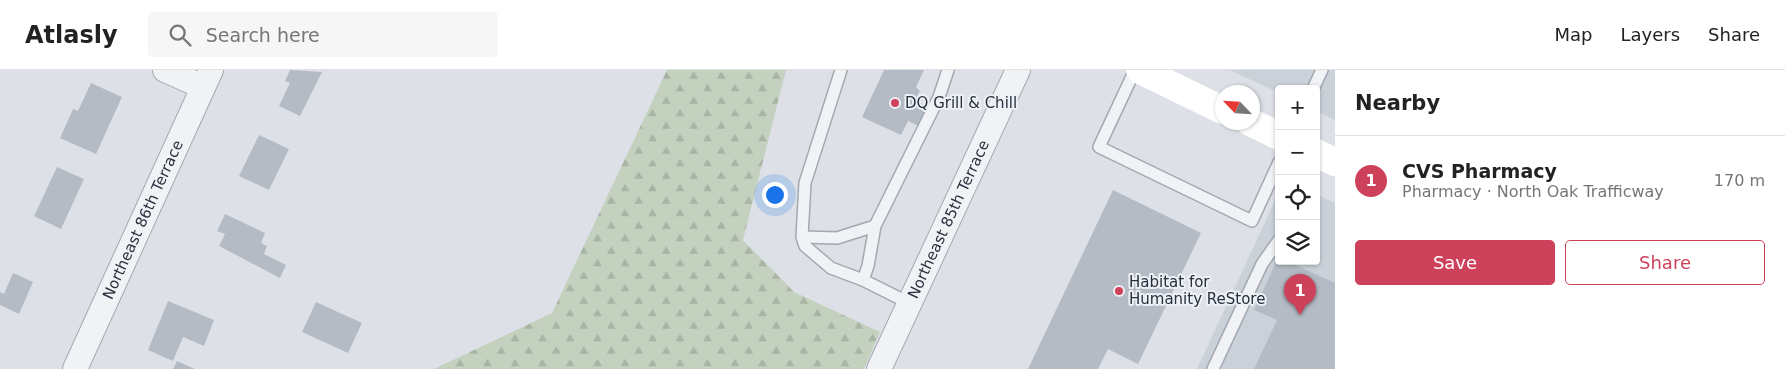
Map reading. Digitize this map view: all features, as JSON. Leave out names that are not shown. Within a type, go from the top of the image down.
[{"type":"main road","points":[[1140,70],[1215,107]]},
{"type":"main road","points":[[1260,127],[1275,134]]},
{"type":"street","points":[[165,70],[207,78]]},
{"type":"street","name":"Northeast 85th Terrace","points":[[880,369],[1018,70]]},
{"type":"street","name":"Northeast 86th Terrace","points":[[75,369],[207,78]]},
{"type":"lane","points":[[841,70],[804,183],[802,237],[805,246],[831,268],[863,280],[911,304]]},
{"type":"lane","points":[[863,280],[868,266],[874,226],[939,97],[948,70]]},
{"type":"lane","points":[[1135,70],[1099,147],[1252,221],[1275,171]]},
{"type":"lane","points":[[1315,85],[1322,70]]},
{"type":"lane","points":[[802,237],[837,238],[874,226]]},
{"type":"lane","points":[[1213,369],[1262,264],[1275,246]]},
{"type":"shaded area","points":[[1230,70],[1335,70],[1335,120],[1320,113],[1320,85],[1275,85],[1275,91]]},
{"type":"shaded area","points":[[1320,196],[1335,203],[1335,369],[1197,369],[1275,201],[1275,265],[1320,265]]},
{"type":"green space","points":[[667,70],[786,70],[743,240],[794,292],[880,332],[864,369],[434,369],[552,313]]},
{"type":"building","points":[[290,70],[322,72],[300,116],[279,106],[290,83],[285,81]]},
{"type":"building","name":"DQ Grill & Chill","points":[[884,70],[924,70],[916,87],[920,91],[915,100],[927,106],[919,126],[908,121],[901,135],[862,117]]},
{"type":"building","points":[[91,83],[122,97],[96,154],[60,138],[73,109],[78,111]]},
{"type":"building","points":[[259,135],[289,149],[269,190],[239,176]]},
{"type":"building","points":[[57,167],[84,179],[61,229],[34,216]]},
{"type":"building","name":"Habitat for Humanity ReStore","points":[[1113,190],[1201,233],[1138,364],[1108,349],[1098,369],[1028,369]]},
{"type":"building","points":[[225,214],[265,233],[261,243],[267,246],[264,254],[286,265],[280,278],[219,246],[225,234],[217,231]]},
{"type":"building","points":[[1275,265],[1296,265],[1335,283],[1335,369],[1254,369],[1277,320],[1254,310]]},
{"type":"building","points":[[13,273],[33,282],[19,314],[0,305],[0,292],[4,294]]},
{"type":"building","points":[[168,301],[214,320],[204,346],[183,337],[173,361],[148,350]]},
{"type":"building","points":[[316,302],[362,323],[348,353],[302,332]]},
{"type":"building","points":[[177,361],[195,369],[173,369]]},
{"type":"place","name":"DQ Grill & Chill","points":[[895,103]]},
{"type":"place","name":"Habitat for Humanity ReStore","points":[[1119,291]]},
{"type":"place","name":"CVS Pharmacy","points":[[1300,315]]}]
